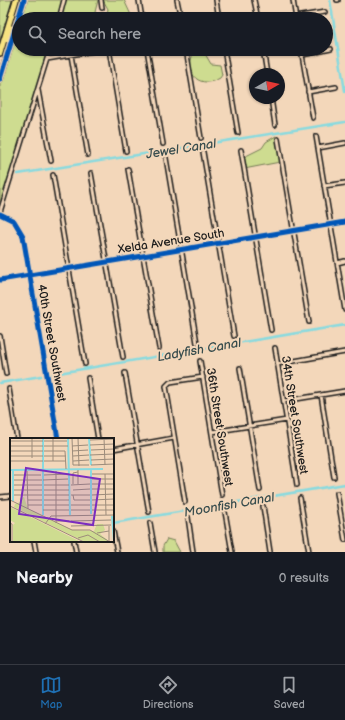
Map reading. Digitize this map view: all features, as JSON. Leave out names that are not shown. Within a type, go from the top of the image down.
[{"type":"highway","points":[[14,12],[17,0]]},
{"type":"highway","points":[[13,12],[17,0]]},
{"type":"highway","points":[[20,12],[24,0]]},
{"type":"highway","points":[[0,70],[4,52],[1,50],[12,16]]},
{"type":"highway","points":[[11,43],[9,37],[12,23]]},
{"type":"highway","points":[[0,79],[12,40]]},
{"type":"street","points":[[60,12],[64,0]]},
{"type":"street","points":[[100,0],[102,8]]},
{"type":"street","points":[[139,0],[141,12]]},
{"type":"street","points":[[178,0],[180,12]]},
{"type":"street","points":[[216,0],[218,12]]},
{"type":"street","points":[[254,0],[257,12]]},
{"type":"street","points":[[293,0],[295,12]]},
{"type":"street","points":[[0,213],[48,56]]},
{"type":"street","points":[[47,59],[65,56]]},
{"type":"street","points":[[71,56],[88,155]]},
{"type":"street","points":[[110,56],[126,151]]},
{"type":"street","points":[[148,56],[163,144]]},
{"type":"street","points":[[187,56],[201,138]]},
{"type":"street","points":[[225,56],[238,133]]},
{"type":"street","points":[[264,56],[266,68]]},
{"type":"street","points":[[302,56],[313,118]]},
{"type":"street","points":[[308,92],[336,87]]},
{"type":"street","points":[[38,88],[51,161]]},
{"type":"street","points":[[272,104],[275,125]]},
{"type":"street","points":[[316,136],[345,310]]},
{"type":"street","points":[[278,139],[309,322]]},
{"type":"street","points":[[318,148],[345,143]]},
{"type":"street","points":[[241,150],[272,330]]},
{"type":"street","points":[[203,152],[234,336]]},
{"type":"street","points":[[166,158],[197,343]]},
{"type":"street","points":[[128,169],[159,348]]},
{"type":"street","points":[[91,173],[122,358]]},
{"type":"street","points":[[53,175],[85,364]]},
{"type":"street","points":[[324,186],[345,183]]},
{"type":"street","name":"40th Street Southwest","points":[[0,213],[11,218],[21,230],[58,438]]},
{"type":"street","name":"Xelda Avenue South","points":[[0,280],[345,222]]},
{"type":"street","points":[[337,263],[345,262]]},
{"type":"street","points":[[0,336],[6,374]]},
{"type":"street","name":"34th Street Southwest","points":[[275,348],[297,485]]},
{"type":"street","points":[[277,364],[345,352]]},
{"type":"street","name":"36th Street Southwest","points":[[200,361],[222,495]]},
{"type":"street","points":[[240,368],[260,490]]},
{"type":"street","points":[[125,374],[148,512]]},
{"type":"street","points":[[185,502],[166,389],[170,382],[203,377]]},
{"type":"street","points":[[88,378],[98,438]]},
{"type":"street","points":[[9,389],[17,438]]},
{"type":"street","points":[[284,401],[345,391]]},
{"type":"street","points":[[321,395],[334,477]]},
{"type":"street","points":[[212,432],[286,420]]},
{"type":"street","points":[[114,449],[174,438]]},
{"type":"street","points":[[337,493],[345,540]]},
{"type":"street","points":[[0,498],[10,496]]},
{"type":"street","points":[[300,498],[309,552]]},
{"type":"street","points":[[262,506],[270,552]]},
{"type":"street","points":[[225,512],[232,552]]},
{"type":"street","points":[[188,517],[193,552]]},
{"type":"street","points":[[150,523],[155,552]]},
{"type":"street","points":[[114,536],[117,552]]},
{"type":"street","points":[[34,542],[36,552]]},
{"type":"street","points":[[74,542],[76,552]]},
{"type":"green space","points":[[0,0],[14,0],[0,46]]},
{"type":"green space","points":[[26,0],[98,0],[95,12],[22,12]]},
{"type":"green space","points":[[103,0],[124,0],[130,12],[107,12],[108,9]]},
{"type":"green space","points":[[12,45],[12,56],[59,56],[45,58],[0,213],[0,84]]},
{"type":"green space","points":[[192,56],[206,56],[211,64],[220,65],[222,75],[220,78],[213,81],[201,81],[193,74],[191,62]]},
{"type":"green space","points":[[276,136],[280,162],[244,169],[244,157],[262,148],[266,142]]},
{"type":"green space","points":[[167,539],[174,541],[180,552],[163,552],[163,546]]},
{"type":"waterway","points":[[330,0],[332,12]]},
{"type":"waterway","points":[[333,18],[345,91]]},
{"type":"waterway","name":"Jewel Canal","points":[[18,174],[345,122]]},
{"type":"waterway","name":"Ladyfish Canal","points":[[53,374],[345,325]]},
{"type":"waterway","name":"Ladyfish Canal","points":[[0,383],[41,376]]},
{"type":"waterway","name":"Moonfish Canal","points":[[114,523],[345,484]]},
{"type":"cycle path","points":[[20,12],[24,0]]},
{"type":"cycle path","points":[[0,79],[12,40]]},
{"type":"cycle path","points":[[0,214],[14,221],[23,236],[58,438]]},
{"type":"cycle path","points":[[0,280],[345,222]]}]
